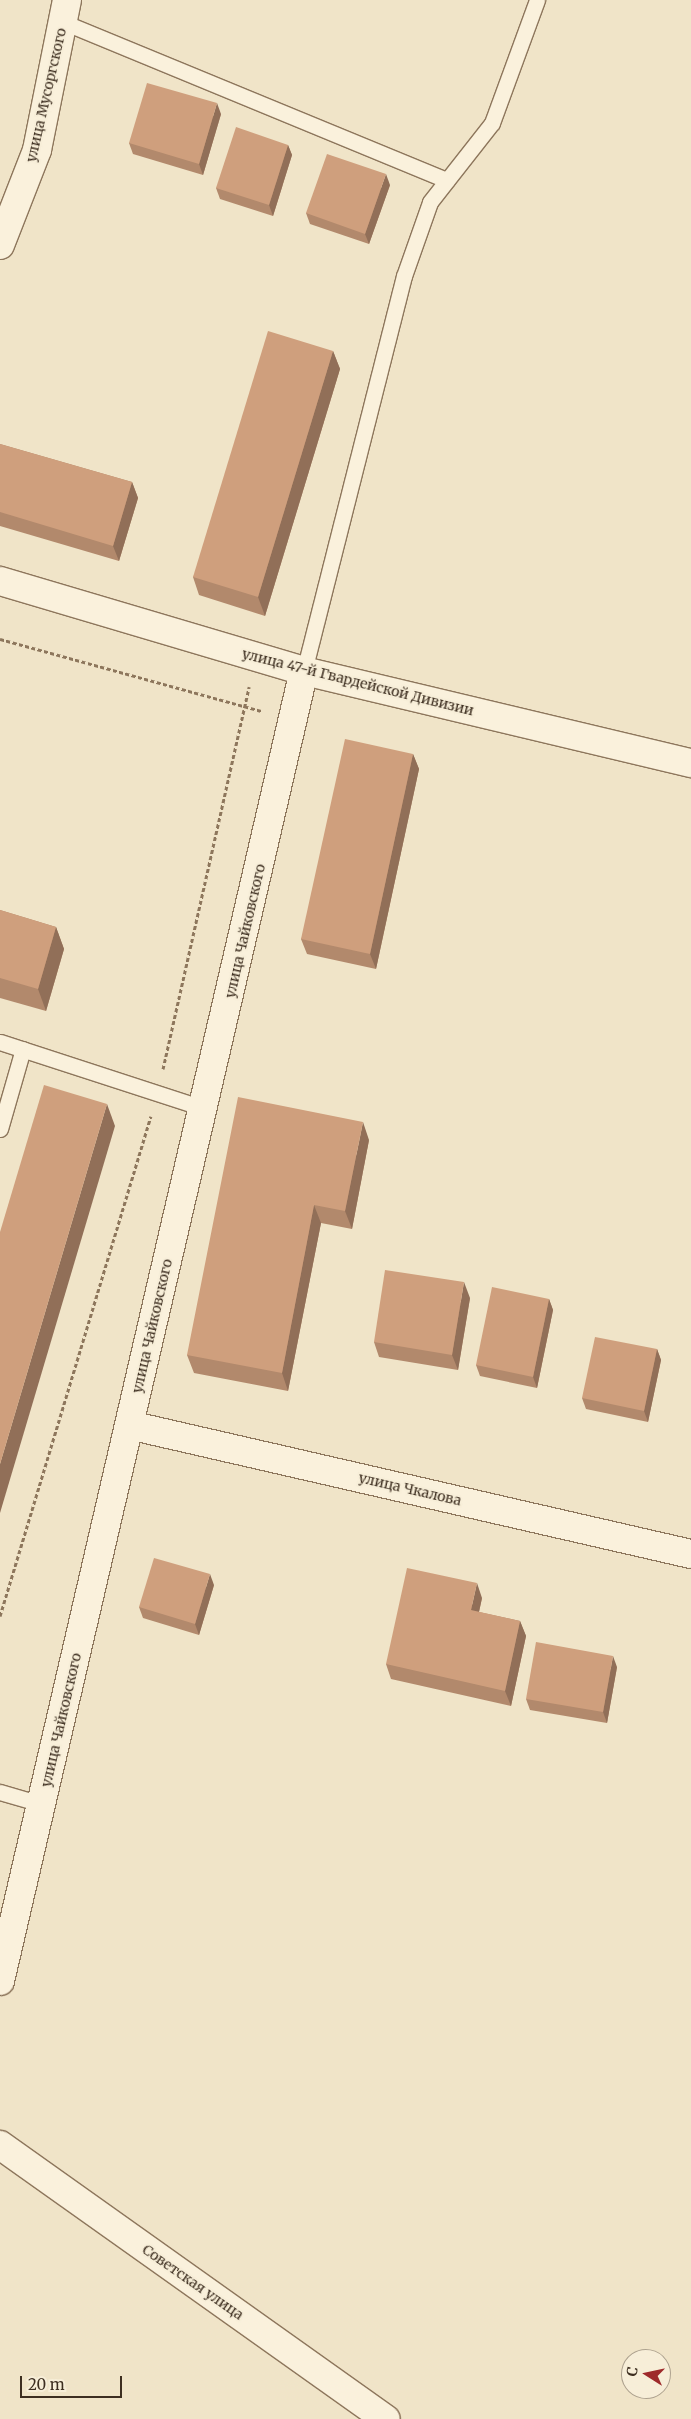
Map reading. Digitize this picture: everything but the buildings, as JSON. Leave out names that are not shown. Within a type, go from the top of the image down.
[{"type":"street","name":"улица Мусоргского","points":[[0,245],[37,150],[65,11]]},
{"type":"street","name":"улица 47-й Гвардейской Дивизии","points":[[0,580],[304,671],[691,763]]},
{"type":"street","name":"улица Чайковского","points":[[0,1981],[295,717],[304,671]]},
{"type":"street","name":"улица Чкалова","points":[[129,1425],[691,1554]]},
{"type":"street","name":"Советская улица","points":[[0,2145],[386,2419]]},
{"type":"lane","points":[[304,671],[404,276],[430,202],[492,123],[537,0]]},
{"type":"lane","points":[[65,11],[447,180]]},
{"type":"lane","points":[[0,1042],[203,1108]]},
{"type":"lane","points":[[0,1129],[23,1049]]},
{"type":"lane","points":[[0,1792],[41,1804]]},
{"type":"path","points":[[0,639],[245,708],[295,717]]},
{"type":"path","points":[[0,1616],[158,1093],[256,656]]}]
